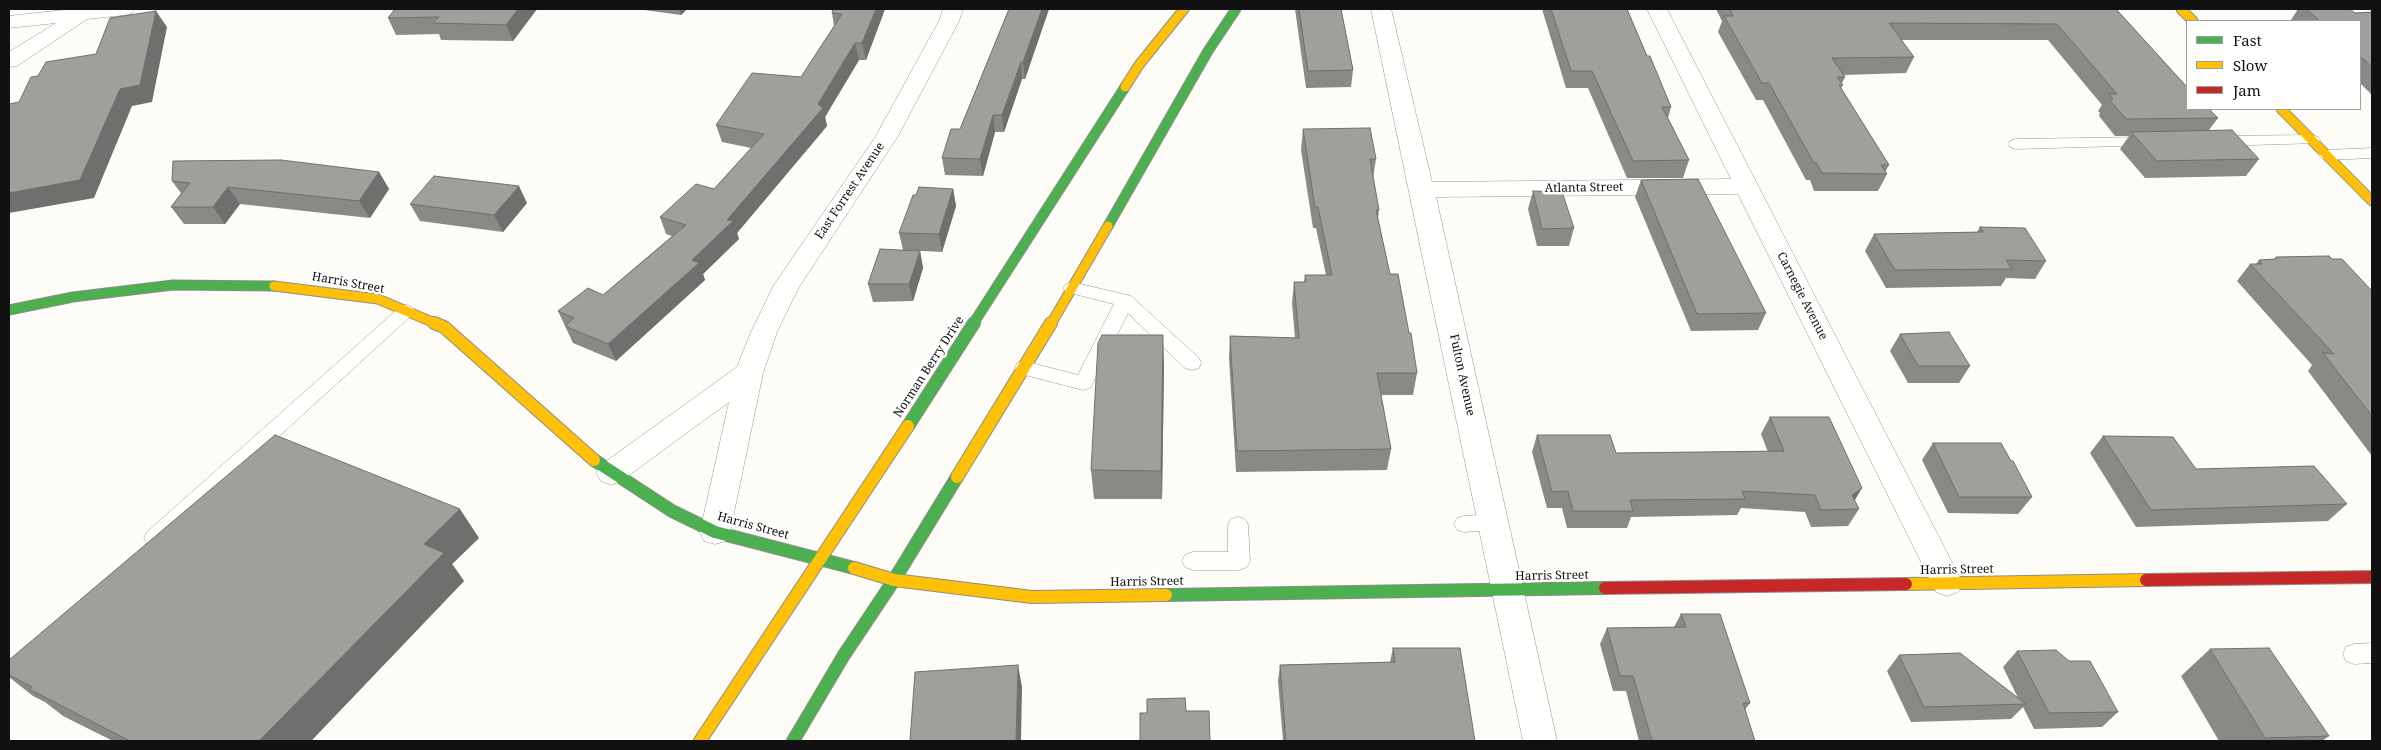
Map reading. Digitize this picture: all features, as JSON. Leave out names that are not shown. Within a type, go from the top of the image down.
[{"type":"main road","name":"Norman Berry Drive","points":[[700,741],[822,559],[1140,65],[1184,9]]},
{"type":"main road","points":[[793,741],[844,655],[894,580],[1024,368],[1208,52],[1236,9]]},
{"type":"main road","points":[[2181,9],[2192,20]]},
{"type":"main road","points":[[2282,110],[2372,201]]},
{"type":"main road","name":"Harris Street","points":[[9,310],[73,297],[173,285],[281,286],[378,299],[444,327],[584,452],[612,473],[672,511],[716,532],[822,559],[894,580],[1032,597],[2372,578]]},
{"type":"street","points":[[9,22],[89,11],[125,9]]},
{"type":"street","name":"East Forrest Avenue","points":[[716,532],[749,373],[764,332],[787,285],[887,136],[953,9]]},
{"type":"street","name":"Fulton Avenue","points":[[1381,9],[1422,190],[1540,741]]},
{"type":"street","name":"Carnegie Avenue","points":[[1657,9],[1947,583]]},
{"type":"street","points":[[9,61],[89,11]]},
{"type":"street","name":"Atlanta Street","points":[[1422,190],[1747,186]]},
{"type":"street","points":[[612,473],[749,373]]},
{"type":"lane","points":[[2204,142],[2312,140]]},
{"type":"lane","points":[[2016,144],[2164,142]]},
{"type":"lane","points":[[2327,155],[2372,153]]},
{"type":"lane","points":[[1072,288],[1125,300],[1192,363]]},
{"type":"lane","points":[[1024,368],[1083,383],[1125,300]]},
{"type":"lane","points":[[141,550],[406,311]]},
{"type":"lane","points":[[1464,524],[1494,522]]},
{"type":"lane","points":[[1193,561],[1239,561],[1238,525]]},
{"type":"building","points":[[395,9],[518,9],[506,25],[433,23],[439,17],[388,18]]},
{"type":"building","points":[[833,9],[876,9],[862,43],[855,43],[818,104],[823,108],[727,220],[733,221],[692,260],[699,263],[608,344],[565,326],[574,318],[558,311],[588,288],[603,295],[686,225],[660,217],[696,184],[714,189],[764,134],[716,125],[752,73],[801,77],[842,14],[832,13]]},
{"type":"building","points":[[1009,9],[1042,9],[1002,115],[993,115],[980,159],[942,158],[951,129],[960,129]]},
{"type":"building","points":[[1299,9],[1341,9],[1353,70],[1308,71]]},
{"type":"building","points":[[1551,9],[1627,9],[1647,56],[1650,56],[1671,107],[1662,107],[1689,160],[1633,161],[1592,71],[1571,71]]},
{"type":"building","points":[[1730,9],[2116,9],[2186,86],[2186,110],[2210,110],[2218,118],[2126,119],[2109,99],[2113,99],[2109,94],[2117,94],[2057,24],[1889,23],[1914,57],[1832,58],[1845,77],[1837,77],[1843,85],[1839,85],[1889,165],[1881,165],[1887,174],[1822,173],[1817,163],[1814,163],[1769,83],[1762,83],[1724,16],[1733,16]]},
{"type":"building","points":[[2306,9],[2350,9],[2355,13],[2372,12],[2372,67],[2361,57],[2361,20],[2319,20]]},
{"type":"building","points":[[156,11],[140,85],[120,89],[80,180],[9,193],[9,104],[19,102],[31,77],[38,76],[46,62],[96,54],[110,18]]},
{"type":"building","points":[[1370,128],[1376,159],[1370,159],[1379,210],[1376,210],[1390,274],[1398,274],[1409,333],[1411,333],[1417,373],[1377,373],[1391,449],[1237,451],[1230,336],[1299,338],[1294,282],[1306,282],[1305,275],[1332,275],[1318,207],[1315,207],[1303,129]]},
{"type":"building","points":[[2232,130],[2259,159],[2157,161],[2131,132]]},
{"type":"building","points":[[281,160],[379,172],[359,201],[228,187],[213,207],[171,207],[190,183],[172,181],[173,161]]},
{"type":"building","points":[[434,176],[519,186],[494,215],[410,204]]},
{"type":"building","points":[[1698,179],[1766,313],[1697,314],[1641,180]]},
{"type":"building","points":[[919,187],[953,189],[939,234],[899,233],[913,195],[916,195]]},
{"type":"building","points":[[1533,191],[1562,192],[1574,228],[1542,229]]},
{"type":"building","points":[[1980,227],[2025,228],[2046,261],[2006,260],[2012,269],[1895,270],[1874,234],[1983,232]]},
{"type":"building","points":[[880,249],[920,251],[909,284],[868,284]]},
{"type":"building","points":[[2329,256],[2332,259],[2342,259],[2372,291],[2372,416],[2323,353],[2334,354],[2250,264],[2262,264],[2259,260],[2276,259],[2276,257]]},
{"type":"building","points":[[1949,332],[1970,366],[1918,366],[1900,334]]},
{"type":"building","points":[[1102,335],[1163,335],[1161,471],[1091,470],[1098,343]]},
{"type":"building","points":[[1770,417],[1829,417],[1862,488],[1852,495],[1859,509],[1821,510],[1815,495],[1742,491],[1745,499],[1630,500],[1633,511],[1573,511],[1568,491],[1552,492],[1537,435],[1610,435],[1616,453],[1784,451]]},
{"type":"building","points":[[275,435],[460,509],[424,544],[444,553],[259,741],[130,741],[29,689],[32,687],[9,675],[9,660]]},
{"type":"building","points":[[2103,436],[2173,437],[2196,469],[2314,466],[2347,504],[2151,510]]},
{"type":"building","points":[[1933,443],[2001,443],[2032,497],[1959,497]]},
{"type":"building","points":[[1681,614],[1720,614],[1750,703],[1743,703],[1755,741],[1652,741],[1633,676],[1620,676],[1607,628],[1686,627]]},
{"type":"building","points":[[1393,648],[1460,648],[1475,741],[1286,741],[1280,665],[1395,662]]},
{"type":"building","points":[[2269,648],[2329,736],[2265,738],[2210,649]]},
{"type":"building","points":[[2056,650],[2069,661],[2090,661],[2118,712],[2049,713],[2017,651]]},
{"type":"building","points":[[1960,653],[2026,704],[1924,707],[1899,655]]},
{"type":"building","points":[[1018,665],[1016,741],[910,741],[915,672]]},
{"type":"building","points":[[1185,698],[1186,711],[1209,711],[1210,741],[1140,741],[1140,713],[1147,713],[1147,699]]},
{"type":"traffic: fast","points":[[1108,226],[1208,51],[1236,9]]},
{"type":"traffic: fast","points":[[908,426],[1125,87]]},
{"type":"traffic: fast","points":[[9,310],[73,297],[173,285],[274,286]]},
{"type":"traffic: fast","points":[[594,460],[611,473],[672,511],[715,532],[854,568]]},
{"type":"traffic: fast","points":[[793,741],[844,655],[894,580],[957,477]]},
{"type":"traffic: fast","points":[[1166,595],[1605,588]]},
{"type":"traffic: slow","points":[[1125,87],[1139,65],[1184,9]]},
{"type":"traffic: slow","points":[[2181,9],[2192,20]]},
{"type":"traffic: slow","points":[[2282,110],[2372,201]]},
{"type":"traffic: slow","points":[[957,477],[1063,304],[1108,226]]},
{"type":"traffic: slow","points":[[274,286],[378,299],[444,327],[594,460]]},
{"type":"traffic: slow","points":[[700,741],[822,559],[908,426]]},
{"type":"traffic: slow","points":[[854,568],[894,580],[1032,597],[1166,595]]},
{"type":"traffic: slow","points":[[1906,584],[2146,580]]},
{"type":"traffic: jam","points":[[2146,580],[2372,577]]},
{"type":"traffic: jam","points":[[1605,588],[1906,584]]}]
